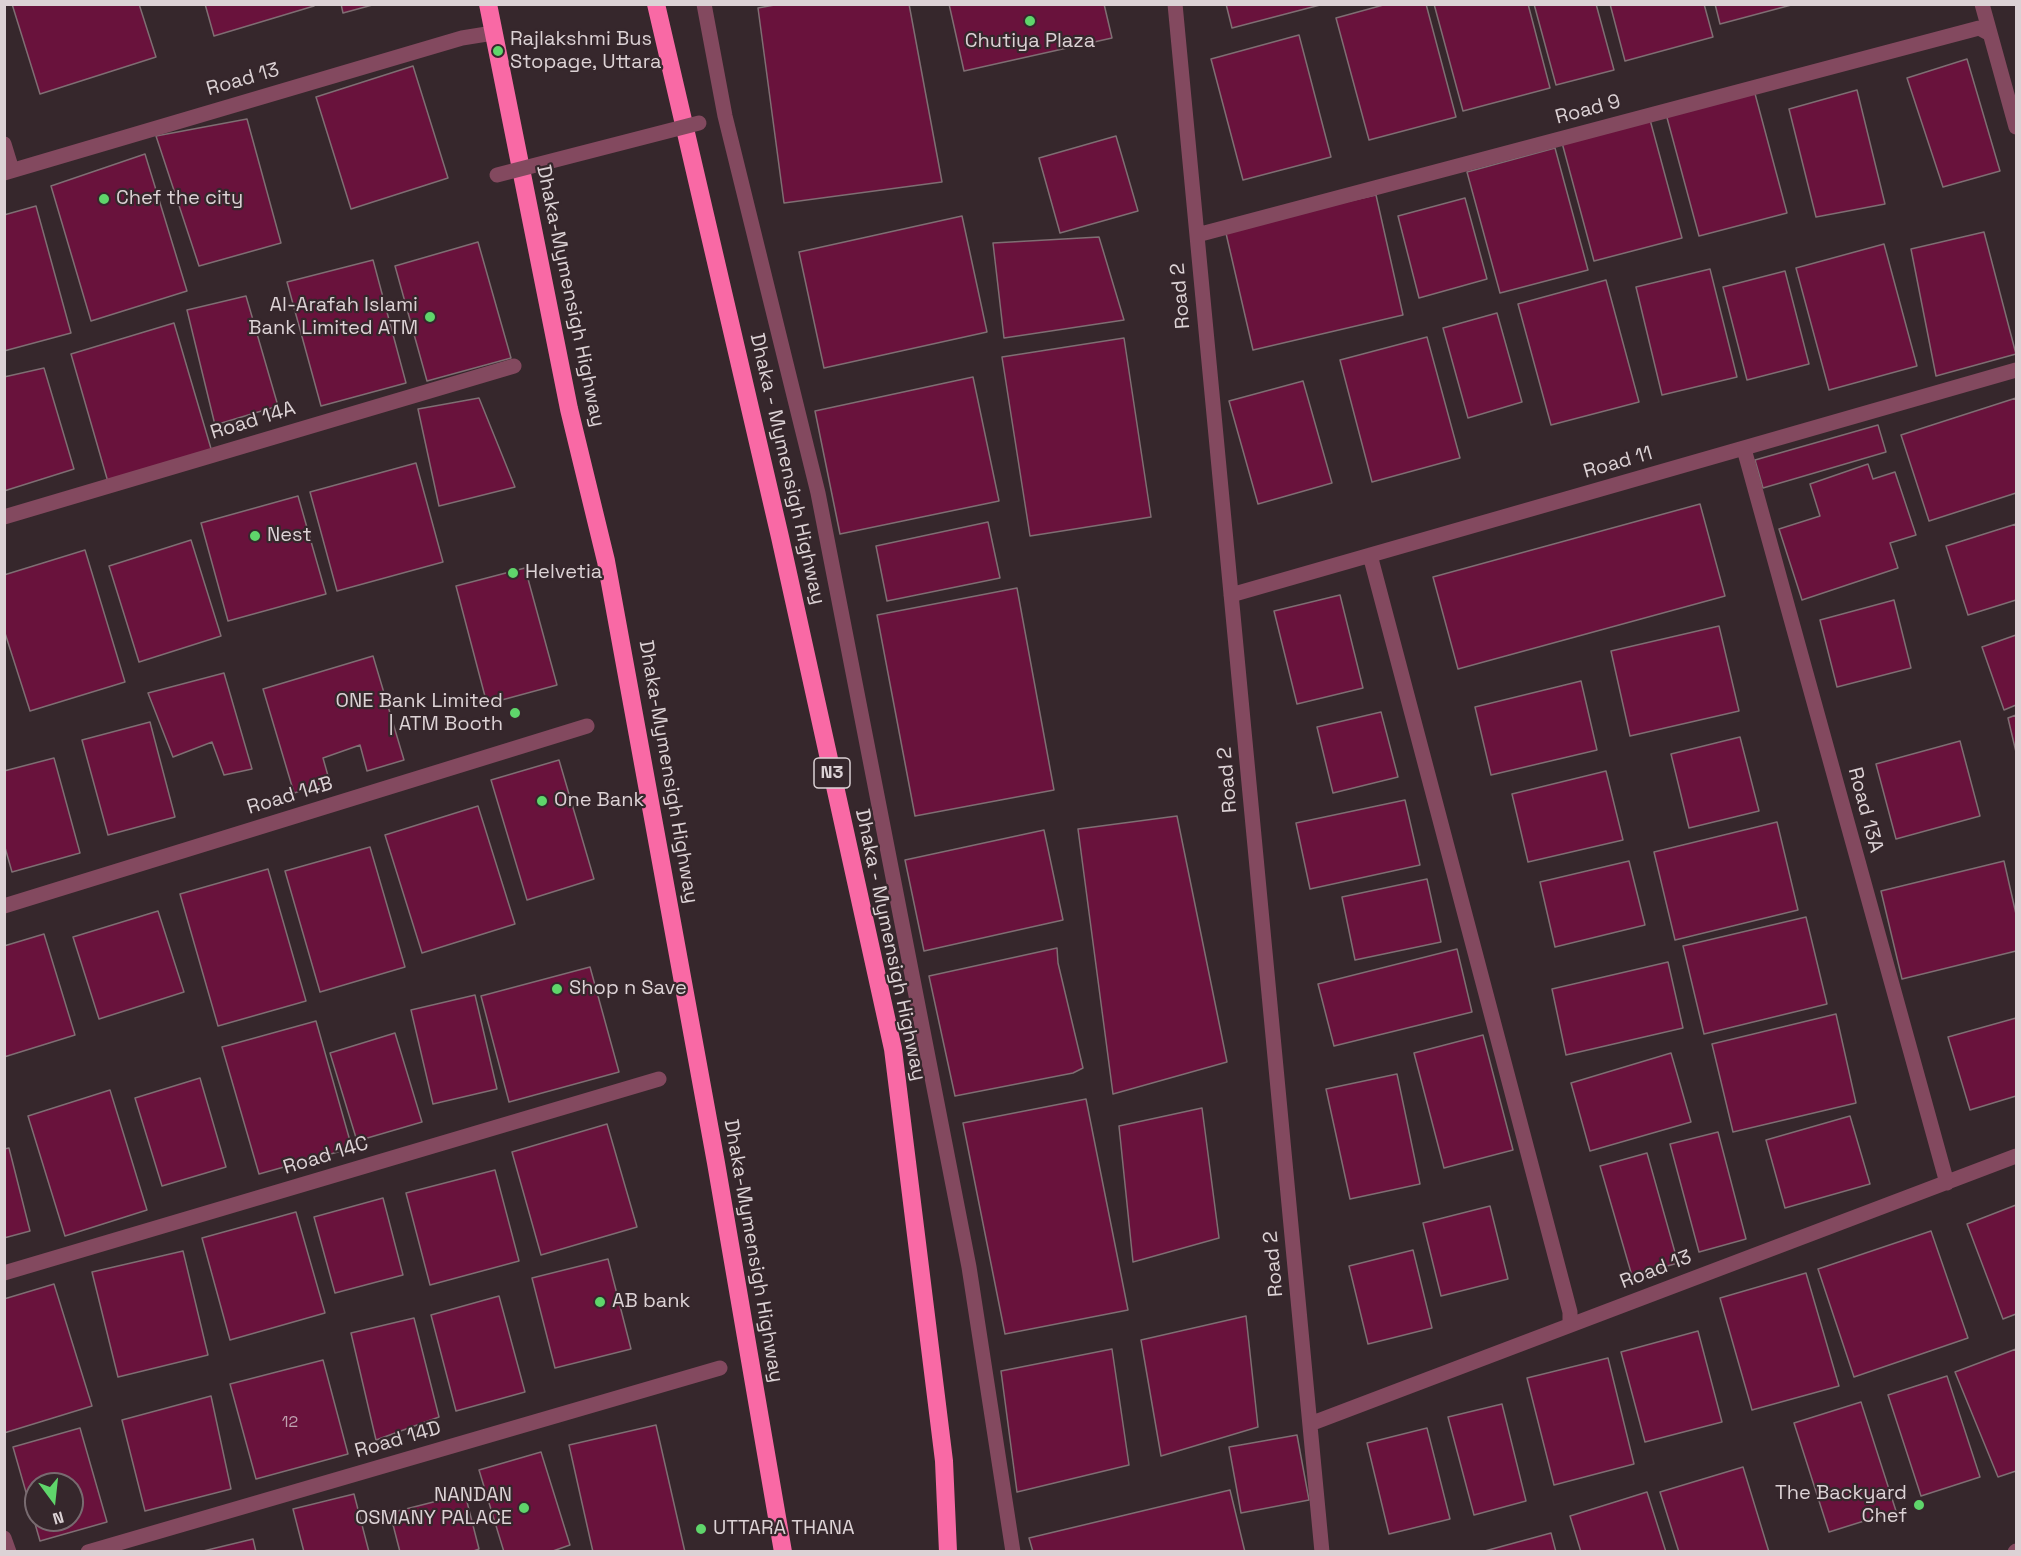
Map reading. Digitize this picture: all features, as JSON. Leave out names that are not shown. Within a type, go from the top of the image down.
[{"type":"highway","name":"Dhaka-Mymensigh Highway","points":[[488,4],[569,409],[606,561],[693,1034],[783,1551]]},
{"type":"highway","name":"Dhaka - Mymensigh Highway","points":[[656,4],[780,537],[893,1049],[944,1461],[948,1551]]},
{"type":"street","points":[[704,4],[725,116],[818,493],[969,1267],[1013,1551]]},
{"type":"street","name":"Road 2","points":[[1175,4],[1322,1551]]},
{"type":"street","points":[[1982,4],[2016,127]]},
{"type":"street","name":"Road 9","points":[[1197,235],[1979,28],[1990,34]]},
{"type":"street","name":"Road 13","points":[[8,171],[462,38],[494,33]]},
{"type":"street","points":[[496,175],[699,123]]},
{"type":"street","points":[[4,144],[8,171]]},
{"type":"street","name":"Road 14A","points":[[4,517],[514,366]]},
{"type":"street","name":"Road 11","points":[[1231,595],[2016,370]]},
{"type":"street","name":"Road 13A","points":[[1744,448],[1947,1183]]},
{"type":"street","points":[[1370,555],[1570,1312],[1570,1325]]},
{"type":"street","name":"Road 14B","points":[[4,906],[587,726]]},
{"type":"street","name":"Road 14C","points":[[4,1274],[659,1080]]},
{"type":"street","name":"Road 13","points":[[1310,1424],[2016,1156]]},
{"type":"street","name":"Road 14D","points":[[88,1551],[720,1368]]},
{"type":"street","points":[[4,1538],[9,1551]]},
{"type":"building","points":[[12,4],[139,4],[156,57],[40,94]]},
{"type":"building","points":[[205,4],[313,4],[314,6],[214,36]]},
{"type":"building","points":[[341,4],[376,4],[343,13]]},
{"type":"building","points":[[780,4],[909,4],[942,182],[784,203],[758,8]]},
{"type":"building","name":"Chutiya Plaza","points":[[949,4],[1104,4],[1112,38],[964,71]]},
{"type":"building","points":[[1226,4],[1320,4],[1320,5],[1232,28]]},
{"type":"building","points":[[1387,4],[1426,4],[1456,117],[1369,140],[1336,18]]},
{"type":"building","points":[[1434,4],[1528,4],[1550,88],[1463,111]]},
{"type":"building","points":[[1534,4],[1596,4],[1614,70],[1556,85]]},
{"type":"building","points":[[1610,4],[1704,4],[1713,37],[1625,61]]},
{"type":"building","points":[[1715,4],[1795,4],[1720,24]]},
{"type":"building","points":[[1299,35],[1331,157],[1243,180],[1211,59]]},
{"type":"building","points":[[1967,59],[2000,171],[1943,187],[1907,78]]},
{"type":"building","points":[[413,66],[448,178],[351,209],[316,97]]},
{"type":"building","points":[[1754,90],[1787,213],[1699,236],[1666,114]]},
{"type":"building","points":[[1857,90],[1885,204],[1816,217],[1789,109]]},
{"type":"building","points":[[1649,116],[1682,238],[1594,261],[1561,139]]},
{"type":"building","points":[[247,119],[281,243],[199,266],[156,136]]},
{"type":"building","points":[[1116,136],[1138,211],[1060,233],[1039,158]]},
{"type":"building","points":[[1555,148],[1588,270],[1500,293],[1467,172]]},
{"type":"building","points":[[145,154],[187,291],[91,321],[51,186]]},
{"type":"building","points":[[1376,195],[1403,315],[1253,350],[1225,229]]},
{"type":"building","points":[[1465,198],[1487,279],[1419,298],[1398,216]]},
{"type":"building","points":[[36,206],[71,333],[4,351],[4,215]]},
{"type":"building","points":[[962,216],[987,332],[824,368],[799,252]]},
{"type":"building","points":[[1984,232],[2016,354],[1936,376],[1911,249]]},
{"type":"building","points":[[1099,237],[1124,320],[1004,338],[993,243]]},
{"type":"building","points":[[478,242],[511,358],[427,381],[395,266]]},
{"type":"building","points":[[1884,244],[1917,366],[1829,390],[1796,268]]},
{"type":"building","points":[[373,260],[406,383],[321,406],[287,282]]},
{"type":"building","points":[[1710,269],[1737,377],[1662,395],[1636,287]]},
{"type":"building","points":[[1785,271],[1809,364],[1747,380],[1723,287]]},
{"type":"building","points":[[1606,280],[1639,402],[1551,425],[1518,304]]},
{"type":"building","points":[[246,296],[278,406],[215,425],[187,310]]},
{"type":"building","points":[[1497,313],[1522,402],[1468,418],[1443,328]]},
{"type":"building","points":[[174,323],[212,452],[108,482],[71,354]]},
{"type":"building","points":[[1427,337],[1460,458],[1372,482],[1340,360]]},
{"type":"building","points":[[1124,338],[1151,517],[1030,536],[1002,357]]},
{"type":"building","points":[[44,368],[74,469],[4,491],[4,377]]},
{"type":"building","points":[[973,377],[999,501],[840,534],[815,411]]},
{"type":"building","points":[[1303,381],[1332,483],[1258,504],[1229,401]]},
{"type":"building","points":[[479,398],[515,487],[439,506],[418,409]]},
{"type":"building","points":[[2016,398],[2016,493],[1929,521],[1901,435]]},
{"type":"building","points":[[1878,425],[1886,452],[1763,488],[1755,460]]},
{"type":"building","points":[[416,463],[443,562],[337,591],[310,492]]},
{"type":"building","points":[[1868,464],[1873,479],[1895,472],[1916,535],[1890,543],[1898,568],[1802,600],[1779,529],[1820,516],[1810,484]]},
{"type":"building","points":[[298,496],[326,594],[228,621],[201,523]]},
{"type":"building","points":[[1700,504],[1725,596],[1458,669],[1433,577]]},
{"type":"building","points":[[988,522],[1000,578],[887,601],[876,546]]},
{"type":"building","points":[[2016,524],[2016,600],[1968,615],[1946,546]]},
{"type":"building","points":[[191,540],[221,636],[139,662],[109,566]]},
{"type":"building","points":[[85,550],[125,682],[30,711],[4,630],[4,575]]},
{"type":"building","points":[[525,568],[557,685],[487,704],[456,586]]},
{"type":"building","points":[[1017,588],[1054,790],[915,816],[877,615]]},
{"type":"building","points":[[1340,595],[1363,688],[1297,704],[1274,611]]},
{"type":"building","points":[[1894,600],[1911,668],[1837,687],[1820,620]]},
{"type":"building","points":[[1719,626],[1739,711],[1630,736],[1611,651]]},
{"type":"building","points":[[2016,635],[2016,705],[2004,710],[1982,647]]},
{"type":"building","points":[[373,656],[404,760],[367,771],[360,745],[323,758],[330,783],[294,793],[263,689]]},
{"type":"building","points":[[224,673],[252,769],[224,775],[212,742],[173,757],[148,693]]},
{"type":"building","points":[[1581,681],[1597,750],[1491,775],[1475,707]]},
{"type":"building","points":[[1381,712],[1398,777],[1333,793],[1317,727]]},
{"type":"building","points":[[2016,715],[2016,752],[2008,718]]},
{"type":"building","points":[[150,722],[175,817],[108,835],[82,740]]},
{"type":"building","points":[[1740,737],[1759,811],[1689,828],[1671,754]]},
{"type":"building","points":[[1960,741],[1980,816],[1896,839],[1876,764]]},
{"type":"building","points":[[54,758],[80,853],[12,872],[4,844],[4,771]]},
{"type":"building","points":[[559,760],[594,879],[527,900],[491,780]]},
{"type":"building","points":[[1606,771],[1623,840],[1528,862],[1512,794]]},
{"type":"building","points":[[1405,800],[1420,865],[1310,889],[1296,823]]},
{"type":"building","points":[[478,806],[515,924],[422,953],[385,835]]},
{"type":"building","points":[[1177,816],[1227,1062],[1113,1094],[1078,829]]},
{"type":"building","points":[[1777,822],[1798,910],[1675,940],[1654,852]]},
{"type":"building","points":[[1044,830],[1063,920],[924,951],[905,860]]},
{"type":"building","points":[[370,847],[405,967],[320,992],[285,871]]},
{"type":"building","points":[[1629,861],[1645,925],[1555,947],[1540,882]]},
{"type":"building","points":[[2004,861],[2016,914],[2016,951],[1902,979],[1881,891]]},
{"type":"building","points":[[268,869],[306,1001],[218,1026],[180,894]]},
{"type":"building","points":[[1427,879],[1441,942],[1355,960],[1342,897]]},
{"type":"building","points":[[158,911],[184,992],[99,1019],[73,937]]},
{"type":"building","points":[[1806,917],[1827,1004],[1704,1034],[1683,946]]},
{"type":"building","points":[[44,934],[75,1035],[4,1057],[4,946]]},
{"type":"building","points":[[1057,948],[1058,963],[1083,1068],[1073,1073],[955,1096],[929,976]]},
{"type":"building","points":[[1457,949],[1472,1012],[1334,1046],[1318,984]]},
{"type":"building","points":[[1668,962],[1683,1028],[1566,1055],[1552,989]]},
{"type":"building","points":[[590,967],[619,1072],[509,1102],[481,996]]},
{"type":"building","points":[[475,995],[497,1089],[433,1104],[411,1010]]},
{"type":"building","points":[[1836,1014],[1856,1103],[1733,1132],[1712,1044]]},
{"type":"building","points":[[2016,1018],[2016,1096],[1970,1110],[1948,1037]]},
{"type":"building","points":[[316,1021],[352,1148],[259,1174],[222,1047]]},
{"type":"building","points":[[395,1033],[422,1122],[357,1141],[330,1053]]},
{"type":"building","points":[[1483,1035],[1513,1150],[1444,1168],[1414,1053]]},
{"type":"building","points":[[1671,1053],[1691,1122],[1590,1151],[1571,1083]]},
{"type":"building","points":[[1397,1074],[1420,1184],[1350,1199],[1326,1089]]},
{"type":"building","points":[[200,1078],[226,1167],[162,1186],[135,1098]]},
{"type":"building","points":[[110,1090],[147,1210],[65,1236],[28,1116]]},
{"type":"building","points":[[1086,1099],[1128,1310],[1005,1334],[963,1123]]},
{"type":"building","points":[[1202,1108],[1219,1238],[1133,1262],[1119,1126]]},
{"type":"building","points":[[1850,1116],[1870,1184],[1785,1208],[1766,1140]]},
{"type":"building","points":[[607,1124],[637,1227],[541,1255],[512,1152]]},
{"type":"building","points":[[1718,1132],[1746,1239],[1699,1252],[1670,1144]]},
{"type":"building","points":[[9,1148],[30,1231],[4,1238],[4,1149]]},
{"type":"building","points":[[1647,1153],[1678,1263],[1632,1276],[1600,1166]]},
{"type":"building","points":[[495,1170],[519,1261],[430,1285],[406,1193]]},
{"type":"building","points":[[383,1198],[403,1275],[335,1293],[314,1217]]},
{"type":"building","points":[[2016,1205],[2016,1314],[2003,1319],[1967,1224]]},
{"type":"building","points":[[1490,1206],[1508,1279],[1441,1296],[1423,1223]]},
{"type":"building","points":[[296,1212],[325,1313],[230,1340],[202,1238]]},
{"type":"building","points":[[1931,1231],[1968,1338],[1854,1377],[1818,1269]]},
{"type":"building","points":[[1413,1250],[1432,1328],[1368,1344],[1349,1266]]},
{"type":"building","points":[[183,1251],[208,1355],[118,1377],[92,1272]]},
{"type":"building","points":[[608,1259],[631,1349],[555,1368],[532,1278]]},
{"type":"building","points":[[1806,1273],[1839,1386],[1752,1410],[1720,1298]]},
{"type":"building","points":[[54,1284],[92,1406],[4,1433],[4,1299]]},
{"type":"building","points":[[499,1296],[525,1392],[456,1411],[431,1315]]},
{"type":"building","points":[[1246,1316],[1258,1427],[1161,1456],[1141,1340]]},
{"type":"building","points":[[414,1318],[439,1417],[376,1440],[351,1333]]},
{"type":"building","points":[[1698,1331],[1722,1422],[1645,1442],[1621,1352]]},
{"type":"building","points":[[1112,1349],[1129,1465],[1017,1492],[1001,1371]]},
{"type":"building","points":[[2016,1349],[2016,1471],[1998,1477],[1955,1372]]},
{"type":"building","points":[[1608,1358],[1634,1464],[1554,1485],[1527,1378]]},
{"type":"building","points":[[323,1360],[348,1454],[256,1479],[230,1384]]},
{"type":"building","points":[[1947,1376],[1980,1477],[1921,1496],[1888,1395]]},
{"type":"building","points":[[211,1396],[231,1489],[145,1511],[122,1420]]},
{"type":"building","points":[[1861,1402],[1896,1511],[1829,1532],[1794,1423]]},
{"type":"building","points":[[1502,1404],[1526,1501],[1474,1515],[1448,1417]]},
{"type":"building","points":[[656,1425],[685,1552],[593,1552],[569,1445]]},
{"type":"building","points":[[80,1428],[107,1522],[84,1529],[84,1472],[24,1472],[24,1485],[13,1447]]},
{"type":"building","points":[[1427,1428],[1450,1519],[1389,1534],[1367,1443]]},
{"type":"building","points":[[1297,1435],[1309,1500],[1241,1513],[1229,1447]]},
{"type":"building","name":"NANDAN OSMANY PALACE","points":[[541,1452],[570,1545],[550,1552],[504,1552],[479,1470]]},
{"type":"building","points":[[1743,1467],[1769,1552],[1679,1552],[1660,1492]]},
{"type":"building","points":[[1230,1490],[1245,1552],[1033,1552],[1029,1538]]},
{"type":"building","points":[[1647,1492],[1666,1552],[1581,1552],[1570,1516]]},
{"type":"building","points":[[354,1494],[369,1552],[304,1552],[293,1509]]},
{"type":"building","points":[[465,1494],[479,1549],[471,1552],[400,1552],[390,1513]]},
{"type":"building","points":[[37,1532],[72,1532],[40,1541]]},
{"type":"building","points":[[1551,1533],[1556,1552],[1481,1552]]},
{"type":"building","points":[[253,1539],[256,1552],[199,1552]]},
{"type":"place","name":"Chutiya Plaza","points":[[1030,21]]},
{"type":"place","name":"Rajlakshmi Bus Stopage, Uttara","points":[[498,51]]},
{"type":"place","name":"Chef the city","points":[[104,199]]},
{"type":"place","name":"Al-Arafah Islami Bank Limited ATM","points":[[430,317]]},
{"type":"place","name":"Nest","points":[[255,536]]},
{"type":"place","name":"Helvetia","points":[[513,573]]},
{"type":"place","name":"ONE Bank Limited | ATM Booth","points":[[515,713]]},
{"type":"place","name":"One Bank","points":[[542,801]]},
{"type":"place","name":"Shop n Save","points":[[557,989]]},
{"type":"place","name":"AB bank","points":[[600,1302]]},
{"type":"place","name":"The Backyard Chef","points":[[1919,1505]]},
{"type":"place","name":"NANDAN OSMANY PALACE","points":[[524,1508]]},
{"type":"place","name":"UTTARA THANA","points":[[701,1529]]}]
